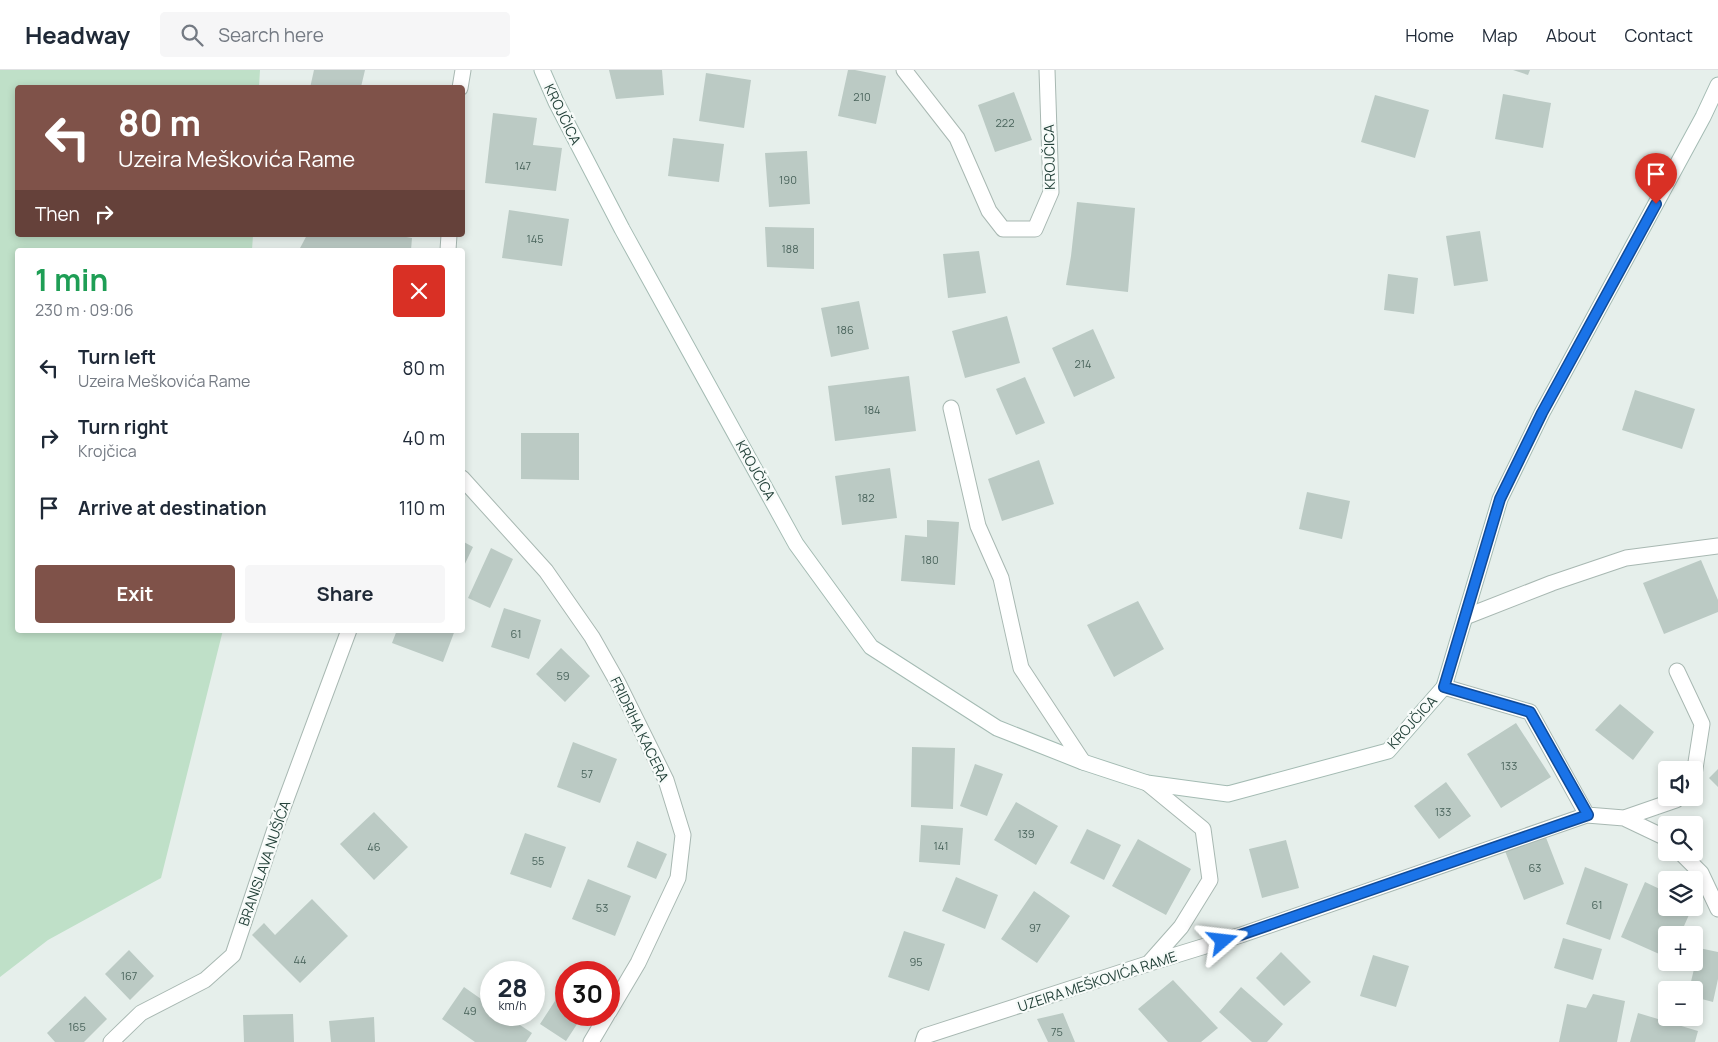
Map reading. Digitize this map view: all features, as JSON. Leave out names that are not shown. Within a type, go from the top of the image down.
[{"type":"street","points":[[460,85],[462,70]]},
{"type":"street","name":"KROJČICA","points":[[542,70],[556,102],[622,229],[796,544],[871,647],[997,728],[1083,762],[1147,782],[1228,794],[1388,751],[1444,687],[1500,499],[1542,413],[1703,117],[1718,85]]},
{"type":"street","name":"KROJČICA","points":[[904,70],[957,138],[989,211],[1002,229],[1035,229],[1052,192],[1047,70]]},
{"type":"street","points":[[951,408],[978,526],[1001,578],[1021,668],[1083,762]]},
{"type":"street","name":"FRIDRIHA KACERA","points":[[465,481],[546,571],[592,638],[618,683],[666,780],[683,835],[678,878],[638,962],[620,993]]},
{"type":"street","points":[[1465,616],[1552,583],[1626,558],[1718,546]]},
{"type":"street","name":"BRANISLAVA NUŠIĆA","points":[[111,1042],[141,1013],[205,980],[233,955],[275,829],[348,633]]},
{"type":"street","points":[[1677,671],[1702,724],[1696,761]]},
{"type":"street","points":[[1444,687],[1530,712],[1588,815]]},
{"type":"street","points":[[1147,782],[1203,829],[1210,880],[1181,927],[1150,963]]},
{"type":"street","points":[[1624,818],[1659,806]]},
{"type":"street","name":"UZEIRA MEŠKOVIĆA RAME","points":[[923,1042],[925,1036],[1242,935],[1588,815],[1624,818],[1658,834]]},
{"type":"street","points":[[1689,861],[1701,873],[1718,909]]},
{"type":"street","name":"FRIDRIHA KACERA","points":[[591,1042],[601,1026]]},
{"type":"green space","points":[[0,70],[260,70],[259,85],[15,85],[15,237],[253,237],[252,248],[15,248],[15,633],[222,633],[161,878],[48,940],[0,977]]},
{"type":"building","points":[[314,70],[365,70],[361,85],[311,85]]},
{"type":"building","points":[[609,70],[662,70],[664,95],[616,99]]},
{"type":"building","points":[[848,70],[886,76],[876,124],[838,116]]},
{"type":"building","points":[[1513,70],[1530,70],[1528,75]]},
{"type":"building","points":[[706,73],[751,80],[744,128],[699,121]]},
{"type":"building","points":[[1014,92],[1032,140],[995,152],[978,105]]},
{"type":"building","points":[[1503,94],[1551,103],[1543,148],[1495,139]]},
{"type":"building","points":[[1375,95],[1429,110],[1415,158],[1361,142]]},
{"type":"building","points":[[493,113],[537,118],[533,145],[562,148],[556,191],[485,183]]},
{"type":"building","points":[[673,138],[724,144],[719,182],[668,176]]},
{"type":"building","points":[[807,151],[810,204],[769,207],[765,153]]},
{"type":"building","points":[[1077,202],[1135,208],[1128,292],[1066,285]]},
{"type":"building","points":[[509,210],[569,219],[562,266],[502,258]]},
{"type":"building","points":[[765,227],[814,228],[814,269],[767,267]]},
{"type":"building","points":[[1480,231],[1488,281],[1454,286],[1446,236]]},
{"type":"building","points":[[306,237],[412,238],[411,248],[300,248]]},
{"type":"building","points":[[979,251],[986,293],[948,298],[943,254]]},
{"type":"building","points":[[1388,274],[1418,278],[1414,314],[1384,310]]},
{"type":"building","points":[[859,301],[869,349],[831,357],[821,308]]},
{"type":"building","points":[[1007,316],[1020,363],[965,378],[952,331]]},
{"type":"building","points":[[1093,329],[1115,378],[1074,397],[1052,348]]},
{"type":"building","points":[[909,376],[916,431],[835,441],[828,386]]},
{"type":"building","points":[[1025,377],[1045,423],[1016,435],[996,389]]},
{"type":"building","points":[[1635,390],[1695,409],[1682,449],[1622,430]]},
{"type":"building","points":[[521,433],[579,433],[579,480],[521,479]]},
{"type":"building","points":[[1039,460],[1054,504],[1002,521],[988,479]]},
{"type":"building","points":[[890,468],[897,518],[842,525],[835,476]]},
{"type":"building","points":[[1307,492],[1350,501],[1342,539],[1299,529]]},
{"type":"building","points":[[927,520],[959,522],[955,585],[901,581],[905,535],[927,537]]},
{"type":"building","points":[[465,543],[473,547],[465,564]]},
{"type":"building","points":[[491,548],[513,559],[490,608],[468,598]]},
{"type":"building","points":[[1701,560],[1718,600],[1718,612],[1664,634],[1643,583]]},
{"type":"building","points":[[1138,601],[1164,649],[1114,677],[1087,625]]},
{"type":"building","points":[[504,608],[541,620],[529,659],[491,647]]},
{"type":"building","points":[[396,633],[454,633],[443,662],[392,643]]},
{"type":"building","points":[[561,648],[590,676],[565,702],[536,674]]},
{"type":"building","points":[[1620,704],[1654,732],[1633,760],[1595,730]]},
{"type":"building","points":[[1516,723],[1551,777],[1501,808],[1467,754]]},
{"type":"building","points":[[573,742],[617,759],[600,803],[557,787]]},
{"type":"building","points":[[912,747],[955,748],[953,809],[911,807]]},
{"type":"building","points":[[975,764],[1003,774],[987,816],[960,806]]},
{"type":"building","points":[[1718,769],[1718,787],[1709,778]]},
{"type":"building","points":[[1446,782],[1471,816],[1439,839],[1414,806]]},
{"type":"building","points":[[1016,802],[1058,826],[1036,865],[994,840]]},
{"type":"building","points":[[374,812],[408,847],[374,880],[340,844]]},
{"type":"building","points":[[921,825],[963,828],[960,865],[919,862]]},
{"type":"building","points":[[1087,829],[1121,845],[1104,880],[1070,863]]},
{"type":"building","points":[[525,833],[566,847],[551,888],[510,874]]},
{"type":"building","points":[[1545,835],[1564,884],[1524,900],[1505,851]]},
{"type":"building","points":[[1138,839],[1191,869],[1166,915],[1112,886]]},
{"type":"building","points":[[1286,840],[1299,888],[1262,898],[1249,849]]},
{"type":"building","points":[[637,841],[667,854],[656,879],[627,867]]},
{"type":"building","points":[[1585,867],[1628,884],[1610,940],[1566,924]]},
{"type":"building","points":[[956,877],[998,895],[985,929],[942,911]]},
{"type":"building","points":[[588,879],[631,896],[615,936],[572,919]]},
{"type":"building","points":[[1645,882],[1658,888],[1658,916],[1688,916],[1684,926],[1658,926],[1658,953],[1621,937]]},
{"type":"building","points":[[1034,891],[1070,916],[1037,963],[1001,939]]},
{"type":"building","points":[[312,899],[348,936],[300,983],[252,935],[264,923],[275,935]]},
{"type":"building","points":[[904,931],[945,944],[929,991],[888,977]]},
{"type":"building","points":[[1563,938],[1602,949],[1593,980],[1554,968]]},
{"type":"building","points":[[1703,949],[1718,952],[1718,979],[1713,1002],[1703,999],[1703,981],[1691,981],[1694,971],[1703,971]]},
{"type":"building","points":[[129,950],[154,976],[130,1000],[105,974]]},
{"type":"building","points":[[1281,952],[1311,982],[1284,1006],[1256,978]]},
{"type":"building","points":[[1373,955],[1409,966],[1396,1007],[1360,996]]},
{"type":"building","points":[[1173,980],[1218,1028],[1201,1042],[1168,1042],[1138,1009]]},
{"type":"building","points":[[464,987],[480,998],[480,1026],[522,1026],[532,1033],[526,1042],[475,1042],[442,1019]]},
{"type":"building","points":[[1241,987],[1283,1024],[1267,1042],[1252,1042],[1219,1012]]},
{"type":"building","points":[[1593,994],[1625,1001],[1617,1042],[1559,1042],[1567,1004],[1586,1008]]},
{"type":"building","points":[[85,996],[107,1019],[84,1042],[55,1042],[47,1033]]},
{"type":"building","points":[[555,1001],[555,1026],[576,1026],[566,1041],[543,1026],[545,1026],[545,1016]]},
{"type":"building","points":[[1063,1013],[1075,1042],[1048,1042],[1037,1019]]},
{"type":"building","points":[[1638,1013],[1658,1019],[1658,1026],[1681,1026],[1698,1031],[1695,1042],[1630,1042]]},
{"type":"building","points":[[293,1014],[294,1042],[244,1042],[243,1015]]},
{"type":"building","points":[[374,1017],[375,1042],[331,1042],[329,1021]]},
{"type":"route","points":[[1223,941],[1588,815],[1530,712],[1444,687],[1500,499],[1542,413],[1656,204]]}]
